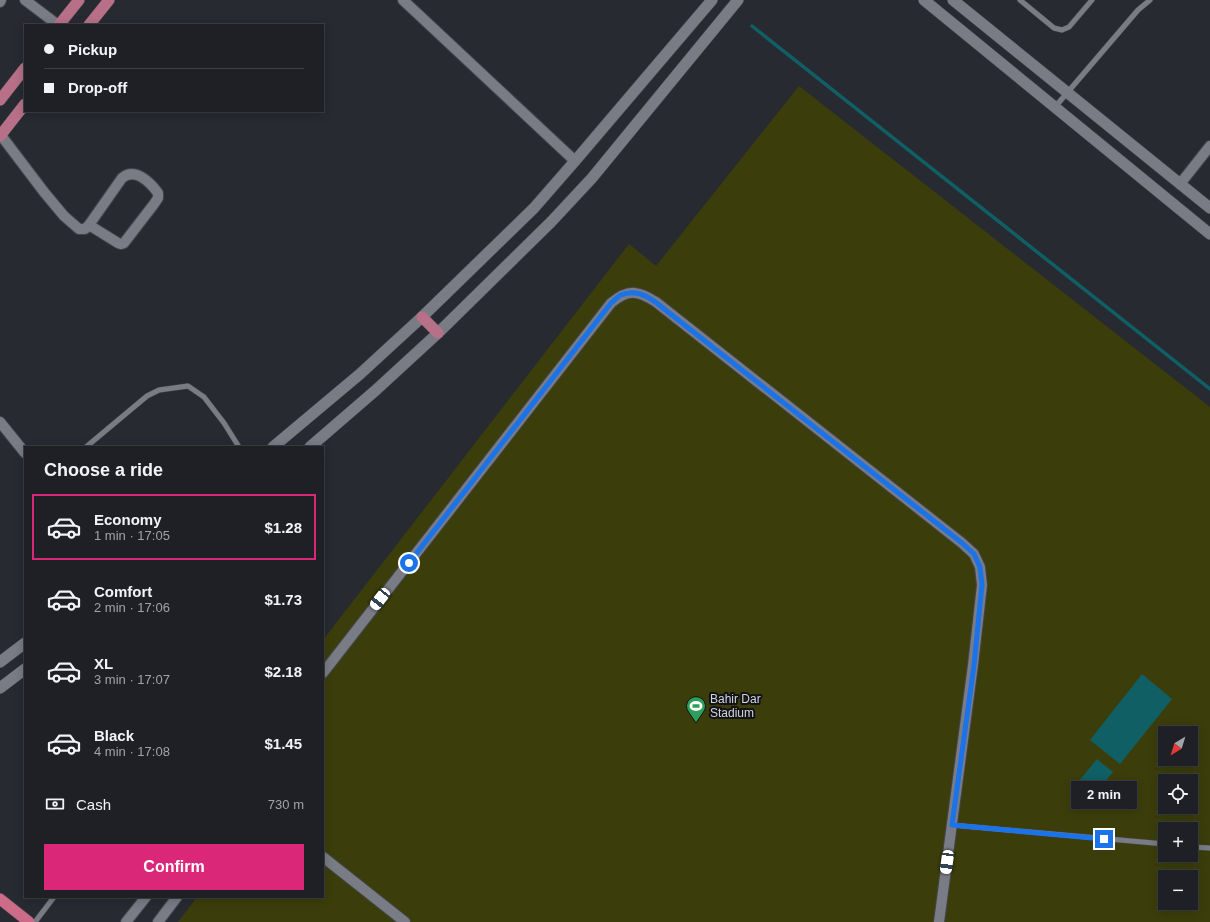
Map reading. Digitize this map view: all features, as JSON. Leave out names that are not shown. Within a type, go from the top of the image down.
[{"type":"highway","points":[[2,904],[29,922]]},
{"type":"main road","points":[[60,24],[79,0]]},
{"type":"main road","points":[[90,24],[109,0]]},
{"type":"main road","points":[[0,100],[24,69]]},
{"type":"main road","points":[[0,135],[24,105]]},
{"type":"main road","points":[[422,318],[438,333]]},
{"type":"street","points":[[25,0],[58,24]]},
{"type":"street","points":[[403,0],[575,161]]},
{"type":"street","points":[[274,446],[360,374],[422,318],[534,208],[712,0]]},
{"type":"street","points":[[311,446],[376,390],[438,333],[546,227],[592,178],[738,0]]},
{"type":"street","points":[[924,0],[1210,234]]},
{"type":"street","points":[[953,0],[1210,208]]},
{"type":"street","points":[[0,135],[64,216],[79,229],[84,229],[89,224],[126,174],[138,174],[155,188],[158,193],[158,198],[154,204],[124,243],[118,243],[89,224]]},
{"type":"street","points":[[1180,184],[1210,146]]},
{"type":"street","points":[[324,672],[611,303],[621,295],[632,293],[643,294],[662,307],[974,554],[980,567],[982,585],[974,665],[939,922]]},
{"type":"street","points":[[0,422],[24,452]]},
{"type":"street","points":[[0,662],[24,644]]},
{"type":"street","points":[[0,688],[24,670]]},
{"type":"street","points":[[324,858],[404,922]]},
{"type":"street","points":[[126,922],[145,898]]},
{"type":"street","points":[[158,922],[176,898]]},
{"type":"lane","points":[[1020,0],[1054,28],[1062,30],[1069,27],[1092,0]]},
{"type":"lane","points":[[1055,107],[1138,10],[1150,0]]},
{"type":"lane","points":[[87,446],[147,396],[159,390],[188,386],[204,397],[224,423],[237,446]]},
{"type":"lane","points":[[952,825],[1158,843]]},
{"type":"lane","points":[[1198,847],[1210,848]]},
{"type":"lane","points":[[35,922],[53,898]]},
{"type":"shaded area","points":[[799,86],[1210,407],[1210,922],[178,922],[196,898],[324,898],[324,639],[629,244],[656,266]]},
{"type":"water","points":[[1142,674],[1172,699],[1120,764],[1090,740]]},
{"type":"water","points":[[1097,759],[1113,772],[1086,805],[1070,792]]},
{"type":"waterway","points":[[752,26],[1210,389]]},
{"type":"place","name":"Bahir Dar Stadium","points":[[696,723]]},
{"type":"route","points":[[409,563],[611,303],[621,295],[632,293],[643,294],[656,302],[974,554],[980,567],[982,585],[974,665],[952,825],[1104,839]]}]
